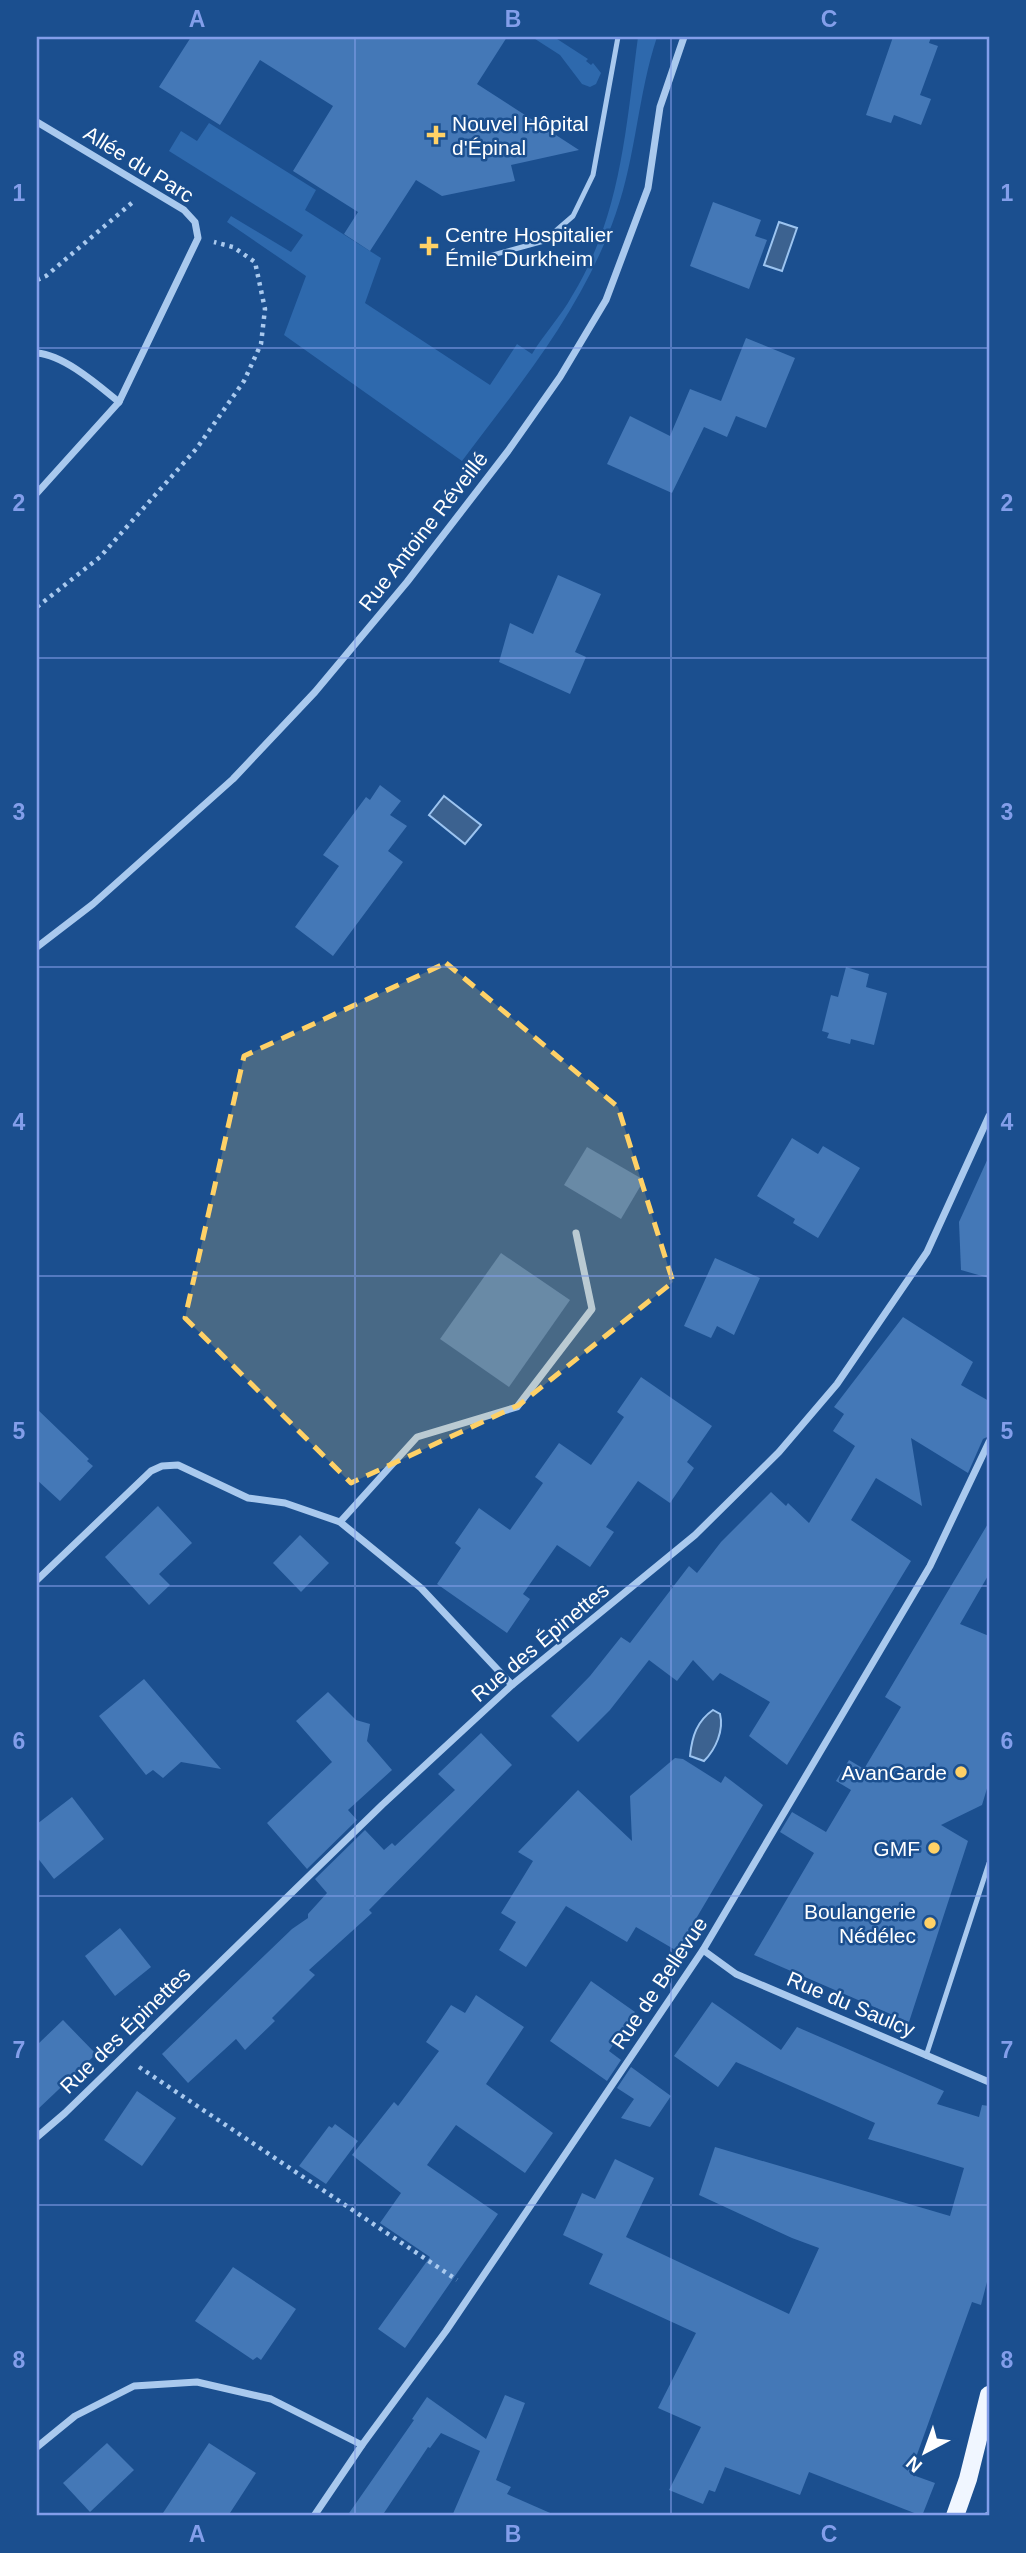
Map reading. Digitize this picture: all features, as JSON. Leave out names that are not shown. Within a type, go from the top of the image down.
[{"type":"main road","points":[[955,2516],[968,2479],[989,2395]]},
{"type":"street","name":"Rue Antoine Réveillé","points":[[37,947],[93,904],[233,779],[323,682],[407,582],[509,451],[560,377],[606,300],[649,188],[660,107],[684,37]]},
{"type":"street","name":"Allée du Parc","points":[[37,122],[184,211],[194,222],[198,239]]},
{"type":"street","points":[[37,493],[119,402],[198,239]]},
{"type":"street","points":[[37,354],[49,354],[119,402]]},
{"type":"street","name":"Rue des Épinettes","points":[[37,2137],[65,2113],[382,1805],[512,1685],[695,1535],[779,1452],[837,1384],[928,1252],[989,1116]]},
{"type":"street","points":[[340,1522],[417,1437],[517,1407],[592,1309],[576,1233]]},
{"type":"street","name":"Rue de Bellevue","points":[[314,2516],[474,2291],[702,1950],[930,1566],[989,1443]]},
{"type":"street","points":[[37,1580],[151,1471],[162,1466],[178,1465],[247,1498],[285,1503],[340,1522],[421,1588],[512,1685]]},
{"type":"street","name":"Rue du Saulcy","points":[[702,1950],[736,1974],[989,2082]]},
{"type":"street","points":[[37,2447],[75,2416],[134,2386],[197,2382],[271,2399],[362,2445]]},
{"type":"lane","points":[[456,265],[544,241],[573,216],[593,175],[618,37]]},
{"type":"lane","points":[[926,2056],[989,1863]]},
{"type":"path","points":[[37,280],[46,276],[136,199],[145,187]]},
{"type":"path","points":[[37,607],[100,557],[197,448],[244,381],[261,344],[265,309],[255,262],[233,247],[198,239]]},
{"type":"path","points":[[124,2056],[474,2291]]},
{"type":"path","points":[[987,2516],[989,2508]]},
{"type":"highlighted area","points":[[446,963],[618,1107],[673,1282],[519,1405],[351,1483],[185,1318],[244,1056]]},
{"type":"shaded area","points":[[532,37],[554,37],[588,59],[586,61],[591,65],[593,63],[601,73],[596,84],[590,87],[582,84],[560,55]]},
{"type":"shaded area","points":[[638,37],[657,37],[645,81],[623,191],[603,247],[569,312],[549,343],[462,461],[284,335],[306,276],[227,222],[231,216],[291,252],[303,235],[169,151],[181,131],[197,141],[209,123],[316,190],[305,210],[381,258],[365,303],[490,385],[517,344],[532,354],[568,303],[588,266],[601,234],[619,170]]},
{"type":"shaded area","points":[[779,222],[797,228],[782,271],[764,265]]},
{"type":"shaded area","points":[[444,796],[481,825],[465,844],[429,815]]},
{"type":"shaded area","points":[[713,1710],[720,1714],[720,1733],[704,1761],[690,1756],[691,1749],[699,1724]]},
{"type":"building","name":"Nouvel Hôpital d'Épinal","points":[[191,37],[507,37],[477,84],[579,150],[511,165],[515,181],[442,196],[416,180],[370,251],[344,234],[358,212],[293,171],[333,106],[260,60],[220,125],[159,87]]},
{"type":"building","points":[[893,37],[931,37],[929,43],[938,46],[920,95],[931,99],[921,125],[894,115],[891,123],[866,115]]},
{"type":"building","points":[[713,202],[761,220],[755,236],[767,240],[749,289],[690,266]]},
{"type":"building","points":[[746,338],[795,358],[766,428],[736,416],[727,437],[704,427],[672,493],[607,464],[630,416],[670,436],[690,389],[721,401]]},
{"type":"building","points":[[558,575],[601,594],[575,652],[586,657],[570,694],[499,662],[510,623],[533,634]]},
{"type":"building","points":[[380,785],[401,801],[390,815],[407,826],[388,851],[403,862],[333,956],[295,927],[339,866],[323,855],[366,797],[370,800]]},
{"type":"building","points":[[846,967],[869,974],[866,987],[887,993],[874,1045],[851,1039],[850,1044],[827,1038],[829,1033],[822,1031],[831,995],[838,997]]},
{"type":"building","points":[[792,1138],[818,1154],[823,1146],[860,1168],[818,1238],[793,1223],[795,1219],[757,1196]]},
{"type":"building","points":[[587,1147],[644,1180],[621,1219],[564,1185]]},
{"type":"building","points":[[989,1156],[989,1278],[961,1270],[959,1222]]},
{"type":"building","points":[[501,1253],[570,1300],[509,1387],[440,1339]]},
{"type":"building","points":[[715,1258],[760,1278],[734,1335],[717,1326],[711,1338],[684,1326]]},
{"type":"building","points":[[903,1317],[973,1362],[961,1385],[989,1401],[989,1436],[983,1439],[968,1473],[911,1438],[922,1506],[876,1478],[851,1520],[911,1561],[787,1765],[749,1736],[770,1702],[720,1673],[713,1681],[693,1660],[677,1681],[649,1660],[610,1710],[578,1742],[551,1716],[590,1676],[621,1637],[630,1643],[689,1566],[697,1573],[721,1542],[771,1492],[786,1506],[788,1503],[809,1523],[855,1446],[833,1431],[844,1414],[834,1407]]},
{"type":"building","points":[[641,1377],[712,1426],[687,1462],[694,1468],[670,1503],[638,1481],[606,1527],[614,1532],[590,1567],[557,1545],[523,1594],[530,1599],[507,1633],[437,1584],[461,1548],[455,1543],[479,1508],[510,1530],[543,1483],[535,1477],[559,1443],[591,1465],[624,1417],[617,1412]]},
{"type":"building","points":[[37,1409],[93,1466],[60,1501],[37,1480]]},
{"type":"building","points":[[158,1506],[192,1543],[159,1574],[170,1585],[149,1605],[105,1557]]},
{"type":"building","points":[[989,1522],[989,1574],[960,1624],[989,1636],[989,1782],[982,1805],[941,1825],[968,1841],[909,2022],[754,1955],[814,1853],[780,1832],[792,1812],[826,1832],[851,1790],[836,1781],[849,1760],[864,1769],[901,1707],[885,1697]]},
{"type":"building","points":[[300,1535],[329,1563],[301,1592],[273,1563]]},
{"type":"building","points":[[144,1679],[221,1769],[181,1762],[163,1778],[153,1770],[146,1775],[99,1716]]},
{"type":"building","points":[[328,1692],[356,1720],[370,1724],[367,1741],[392,1770],[348,1810],[357,1820],[307,1869],[267,1823],[332,1762],[296,1721]]},
{"type":"building","points":[[481,1733],[512,1765],[369,1910],[372,1913],[309,1970],[315,1975],[272,2018],[275,2021],[245,2050],[236,2039],[188,2083],[162,2054],[292,1929],[308,1918],[308,1914],[327,1893],[315,1879],[365,1830],[384,1850],[392,1843],[395,1846],[455,1790],[438,1774]]},
{"type":"building","points":[[675,1758],[683,1759],[721,1783],[725,1776],[763,1805],[677,1951],[636,1927],[627,1942],[566,1906],[526,1967],[499,1950],[516,1922],[501,1913],[533,1861],[518,1852],[578,1790],[632,1841],[630,1796]]},
{"type":"building","points":[[72,1797],[104,1839],[54,1879],[37,1857],[37,1824]]},
{"type":"building","points":[[120,1928],[151,1967],[115,1996],[85,1956]]},
{"type":"building","points":[[591,1981],[635,2012],[609,2051],[621,2060],[607,2081],[550,2041]]},
{"type":"building","points":[[476,1995],[524,2027],[486,2084],[553,2133],[525,2173],[456,2125],[427,2165],[498,2214],[405,2348],[378,2329],[430,2257],[380,2223],[401,2193],[352,2155],[394,2102],[398,2106],[439,2051],[426,2042],[451,2005],[465,2013]]},
{"type":"building","points":[[712,2002],[781,2050],[797,2027],[944,2091],[937,2104],[979,2117],[982,2105],[989,2106],[989,2274],[981,2305],[972,2302],[910,2474],[935,2483],[922,2516],[809,2472],[800,2495],[725,2467],[715,2492],[709,2490],[703,2504],[669,2490],[701,2427],[658,2408],[696,2333],[589,2284],[603,2254],[563,2235],[582,2193],[595,2199],[615,2159],[654,2178],[626,2237],[789,2314],[819,2248],[699,2195],[715,2147],[950,2216],[964,2168],[868,2139],[875,2123],[736,2062],[718,2087],[674,2056]]},
{"type":"building","points":[[63,2020],[96,2054],[37,2110],[37,2045]]},
{"type":"building","points":[[631,2067],[671,2096],[650,2127],[621,2118],[634,2099],[617,2088]]},
{"type":"building","points":[[137,2091],[176,2118],[142,2166],[104,2140]]},
{"type":"building","points":[[335,2124],[358,2141],[326,2184],[299,2166],[329,2126],[332,2128]]},
{"type":"building","points":[[233,2267],[296,2309],[261,2360],[257,2357],[253,2360],[195,2321]]},
{"type":"building","points":[[505,2395],[525,2403],[496,2480],[511,2487],[507,2494],[557,2516],[452,2516],[480,2451],[441,2433],[430,2448],[428,2447],[382,2516],[347,2516],[427,2397],[486,2439]]},
{"type":"building","points":[[107,2443],[134,2470],[90,2512],[63,2483]]},
{"type":"building","points":[[209,2443],[256,2473],[228,2516],[161,2516]]},
{"type":"place","name":"Nouvel Hôpital d'Épinal","points":[[436,135]]},
{"type":"place","name":"Centre Hospitalier Émile Durkheim","points":[[429,246]]},
{"type":"place","name":"AvanGarde","points":[[961,1772]]},
{"type":"place","name":"GMF","points":[[934,1848]]},
{"type":"place","name":"Boulangerie Nédélec","points":[[930,1923]]}]
